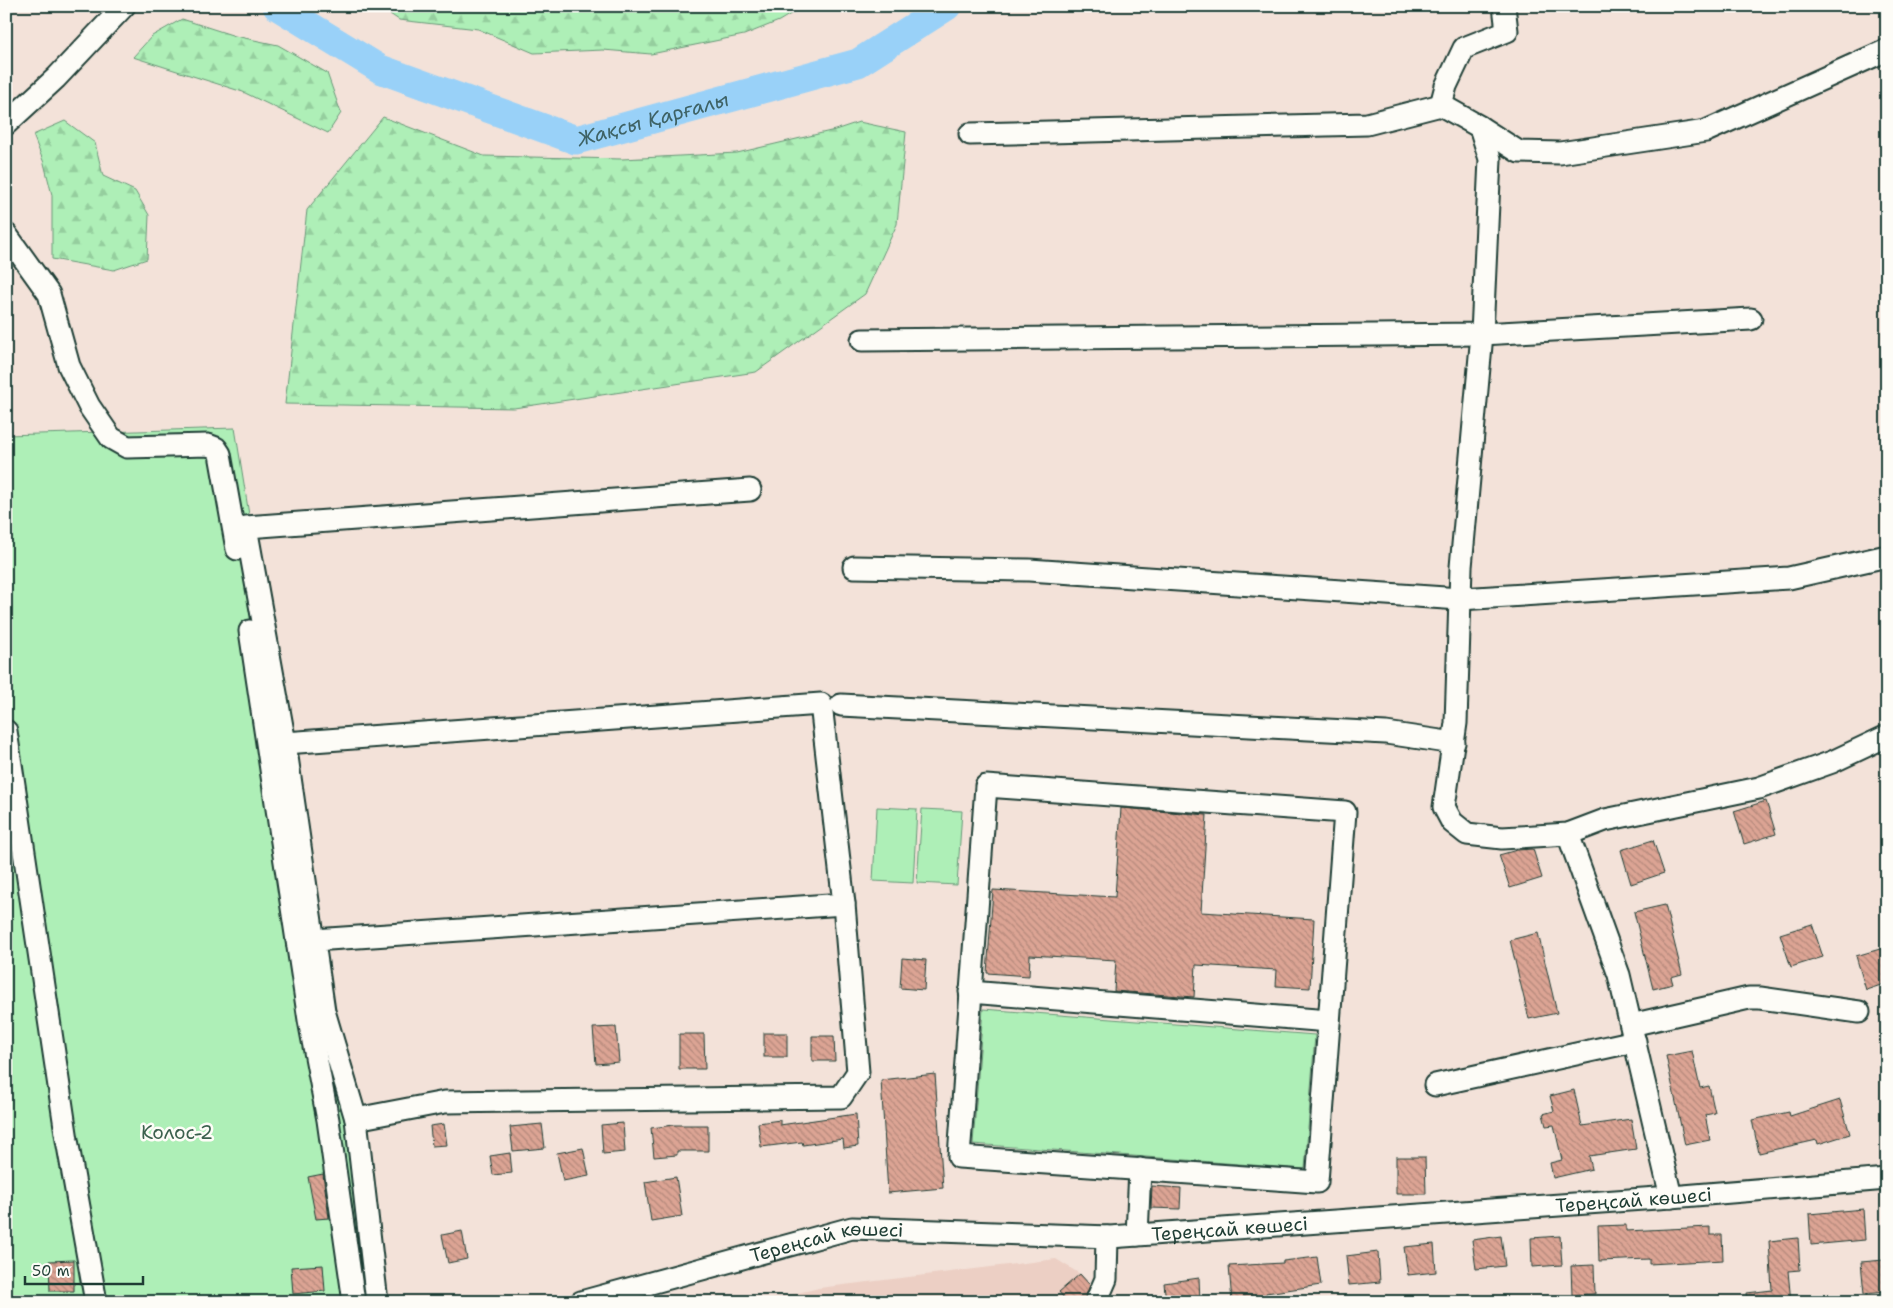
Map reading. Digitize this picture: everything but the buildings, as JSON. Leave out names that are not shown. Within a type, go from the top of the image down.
[{"type":"street","points":[[6,124],[56,78],[124,6]]},
{"type":"street","points":[[1441,105],[1446,86],[1464,48],[1506,31],[1504,6]]},
{"type":"street","points":[[970,134],[1366,124],[1441,105],[1519,152],[1560,153],[1706,131],[1887,50]]},
{"type":"street","points":[[1480,127],[1490,159],[1482,334],[1461,566],[1456,723],[1444,807],[1452,822],[1466,834],[1502,838],[1568,834],[1605,820],[1759,788],[1832,762],[1887,736]]},
{"type":"street","points":[[6,234],[49,294],[69,366],[89,406],[111,438],[127,447],[208,445],[216,448],[220,454],[329,1129],[354,1302]]},
{"type":"street","points":[[862,340],[1482,334],[1750,319]]},
{"type":"street","points":[[377,1302],[356,1119],[324,1011],[285,743],[246,527],[750,490]]},
{"type":"street","points":[[854,567],[1029,570],[1460,599],[1789,578],[1887,556]]},
{"type":"street","points":[[285,743],[821,704],[844,904],[858,1072],[841,1097],[445,1102],[356,1119]]},
{"type":"street","points":[[841,705],[1386,733],[1454,743]]},
{"type":"street","points":[[6,731],[67,1140],[96,1302]]},
{"type":"street","points":[[986,786],[1345,812],[1329,1021],[1317,1182],[959,1157],[986,786]]},
{"type":"street","points":[[1568,834],[1619,975],[1670,1198]]},
{"type":"street","points":[[314,940],[844,904]]},
{"type":"street","points":[[970,992],[1329,1021]]},
{"type":"street","points":[[1435,1085],[1633,1033],[1749,998],[1859,1012]]},
{"type":"street","points":[[1137,1235],[1140,1169]]},
{"type":"street","name":"Тереңсай көшесі","points":[[581,1302],[852,1228],[1108,1238],[1670,1198],[1887,1179]]},
{"type":"street","points":[[1096,1302],[1106,1279],[1108,1238]]},
{"type":"shaded area","points":[[1056,1259],[1080,1274],[1096,1292],[1089,1302],[760,1302],[819,1288]]},
{"type":"green space","points":[[378,6],[481,6],[488,9],[585,6],[656,10],[681,6],[804,6],[779,21],[744,35],[651,54],[603,50],[534,53],[478,29],[399,20]]},
{"type":"green space","points":[[182,19],[235,36],[278,45],[327,73],[341,113],[328,133],[243,92],[133,57],[152,36]]},
{"type":"green space","points":[[383,117],[484,156],[622,159],[737,153],[835,130],[859,122],[906,132],[897,224],[865,294],[756,372],[514,408],[285,404],[307,210]]},
{"type":"green space","points":[[65,121],[95,143],[103,176],[135,191],[149,215],[147,259],[114,270],[52,259],[52,195],[44,163],[33,135]]},
{"type":"green space","name":"Колос-2","points":[[235,428],[376,1302],[6,1302],[6,435]]},
{"type":"green space","points":[[877,807],[917,809],[913,883],[873,881]]},
{"type":"green space","points":[[922,809],[962,811],[957,885],[917,883]]},
{"type":"green space","points":[[983,1009],[1315,1035],[1305,1169],[973,1144]]},
{"type":"waterway","name":"Жақсы Қарғалы","points":[[277,6],[380,69],[576,140],[858,63],[947,6]]}]
